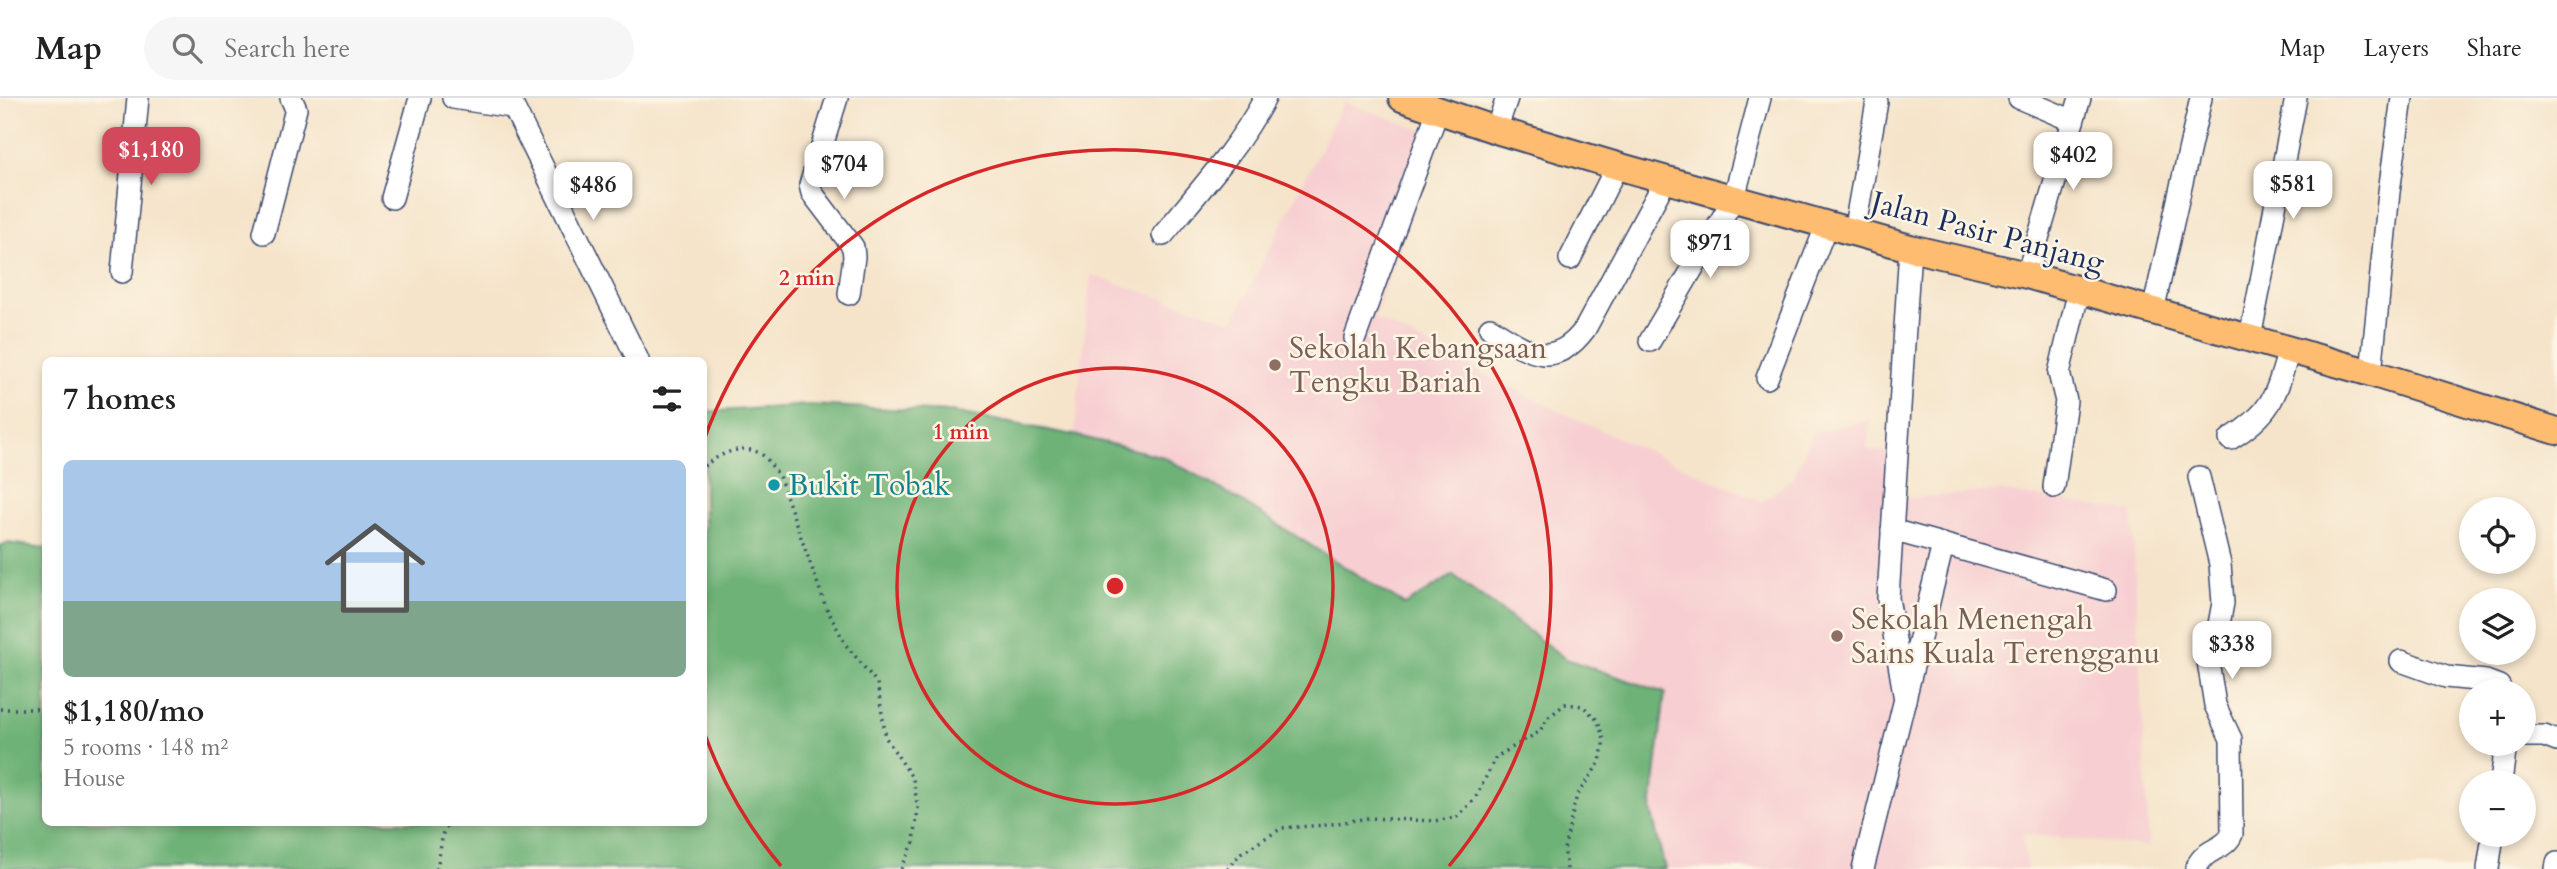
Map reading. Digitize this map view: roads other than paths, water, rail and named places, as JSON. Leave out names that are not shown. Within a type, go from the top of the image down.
[{"type":"main road","name":"Jalan Pasir Panjang","points":[[1402,98],[1496,130],[1617,166],[1910,248],[2026,275],[2250,338],[2557,431]]},
{"type":"street","points":[[122,272],[138,98]]},
{"type":"street","points":[[264,233],[296,109],[291,98]]},
{"type":"street","points":[[392,198],[420,98]]},
{"type":"street","points":[[453,98],[511,103],[637,357]]},
{"type":"street","points":[[837,98],[810,185],[812,193],[853,247],[849,293]]},
{"type":"street","points":[[1163,235],[1229,156],[1252,123],[1265,98]]},
{"type":"street","points":[[1496,130],[1507,98]]},
{"type":"street","points":[[1650,341],[1734,198],[1760,98]]},
{"type":"street","points":[[2019,98],[2073,121]]},
{"type":"street","points":[[2026,275],[2080,98]]},
{"type":"street","points":[[2153,311],[2201,98]]},
{"type":"street","points":[[2250,338],[2296,98]]},
{"type":"street","points":[[2371,373],[2389,192],[2402,98]]},
{"type":"street","points":[[1854,232],[1877,102]]},
{"type":"street","points":[[1355,338],[1438,110]]},
{"type":"street","points":[[1570,259],[1617,166]]},
{"type":"street","points":[[1490,328],[1526,350],[1545,354],[1561,352],[1573,344],[1585,329],[1666,179]]},
{"type":"street","points":[[1767,378],[1827,224]]},
{"type":"street","points":[[1905,700],[1888,598],[1910,248]]},
{"type":"street","points":[[2054,487],[2066,401],[2059,373],[2079,290]]},
{"type":"street","points":[[2230,439],[2254,423],[2272,402],[2289,349]]},
{"type":"street","points":[[2196,869],[2200,859],[2230,840],[2232,834],[2231,740],[2215,705],[2208,661],[2217,635],[2223,603],[2220,564],[2199,477]]},
{"type":"street","points":[[1892,530],[2106,590]]},
{"type":"street","points":[[1863,869],[1943,545]]},
{"type":"street","points":[[2401,661],[2446,677],[2466,679]]},
{"type":"street","points":[[2488,869],[2491,847]]},
{"type":"street","points":[[2556,869],[2557,863]]},
{"type":"place","name":"Sekolah Kebangsaan Tengku Bariah","points":[[1275,365]]},
{"type":"place","name":"Bukit Tobak","points":[[774,485]]},
{"type":"place","name":"Sekolah Menengah Sains Kuala Terengganu","points":[[1837,636]]}]
